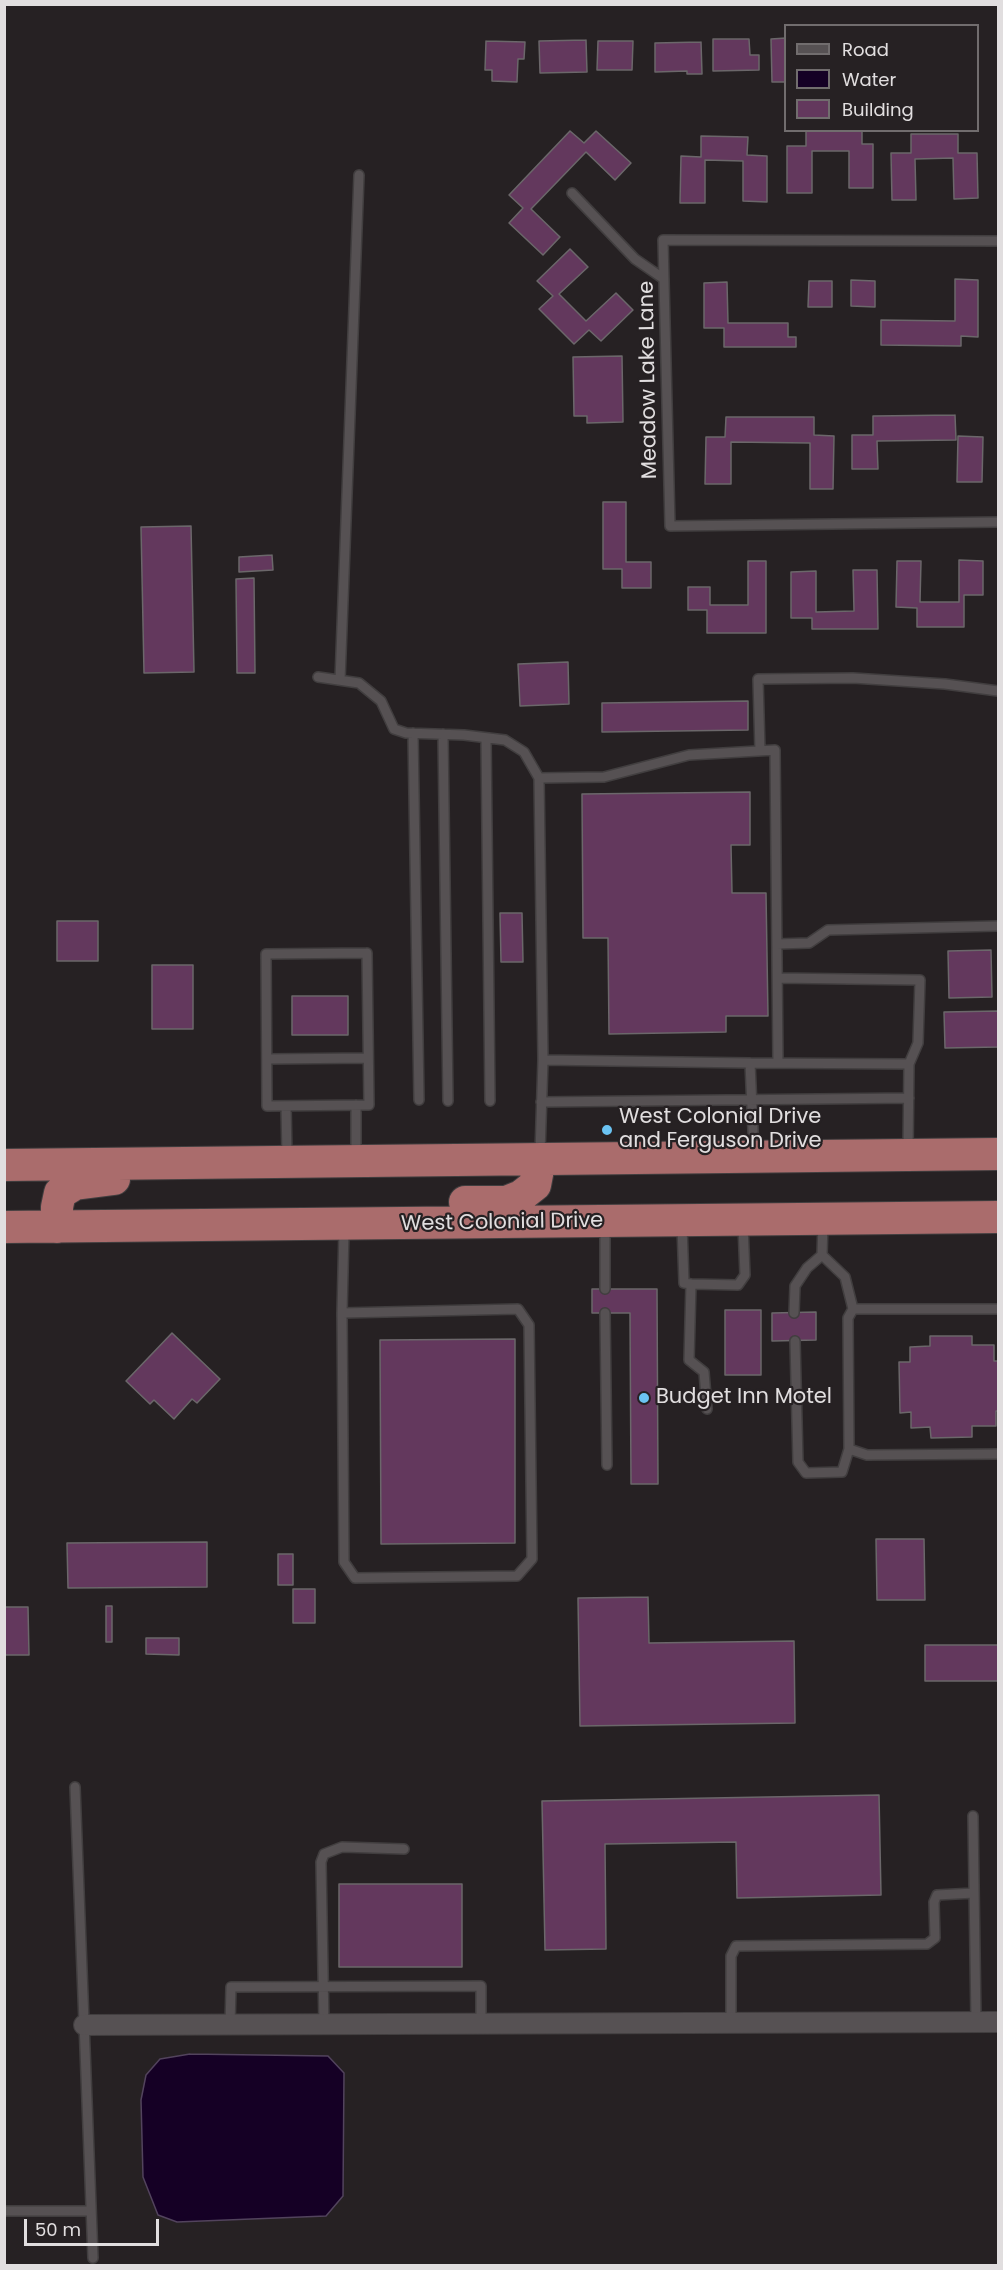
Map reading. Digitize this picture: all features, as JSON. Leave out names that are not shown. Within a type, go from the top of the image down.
[{"type":"highway","points":[[4,1165],[999,1154]]},
{"type":"highway","points":[[344,1224],[368,1203],[506,1202],[521,1196],[535,1185],[540,1159]]},
{"type":"highway","points":[[57,1227],[60,1193],[75,1184],[98,1180],[232,1176],[255,1162]]},
{"type":"highway","name":"West Colonial Drive","points":[[4,1227],[999,1217]]},
{"type":"street","points":[[84,2025],[999,2022]]},
{"type":"lane","points":[[340,680],[359,175]]},
{"type":"lane","points":[[572,193],[635,259],[664,279]]},
{"type":"lane","name":"Meadow Lake Lane","points":[[999,240],[663,240],[670,526],[999,522]]},
{"type":"lane","points":[[318,677],[359,683],[381,701],[394,729],[413,733],[505,740],[524,752],[539,778],[543,1060],[540,1159]]},
{"type":"lane","points":[[760,751],[758,679],[852,678],[945,684],[999,691]]},
{"type":"lane","points":[[413,733],[419,1100]]},
{"type":"lane","points":[[443,734],[448,1101]]},
{"type":"lane","points":[[486,738],[490,1101]]},
{"type":"lane","points":[[539,778],[604,777],[689,755],[775,750],[778,1064]]},
{"type":"lane","points":[[777,944],[809,943],[828,930],[999,926]]},
{"type":"lane","points":[[367,953],[369,1105],[267,1106],[267,1059],[266,954],[367,953]]},
{"type":"lane","points":[[778,978],[920,980],[918,1043],[909,1064],[907,1155]]},
{"type":"lane","points":[[267,1059],[368,1058]]},
{"type":"lane","points":[[543,1060],[909,1064]]},
{"type":"lane","points":[[750,1063],[754,1156]]},
{"type":"lane","points":[[541,1102],[909,1098]]},
{"type":"lane","points":[[356,1105],[357,1161]]},
{"type":"lane","points":[[286,1106],[287,1161]]},
{"type":"lane","points":[[794,1313],[795,1286],[807,1268],[822,1255],[823,1219]]},
{"type":"lane","points":[[682,1221],[684,1282],[738,1285],[745,1275],[742,1220]]},
{"type":"lane","points":[[605,1222],[605,1288]]},
{"type":"lane","points":[[342,1313],[519,1310],[528,1325],[532,1559],[517,1576],[355,1578],[344,1562],[342,1313],[344,1224]]},
{"type":"lane","points":[[795,1341],[798,1462],[806,1473],[842,1472],[849,1449],[848,1317],[853,1309],[845,1277],[822,1255]]},
{"type":"lane","points":[[691,1284],[689,1360],[704,1372],[707,1409]]},
{"type":"lane","points":[[853,1309],[999,1309]]},
{"type":"lane","points":[[605,1313],[607,1465]]},
{"type":"lane","points":[[849,1449],[867,1455],[999,1454]]},
{"type":"lane","points":[[75,1787],[93,2258]]},
{"type":"lane","points":[[973,1816],[976,2022]]},
{"type":"lane","points":[[324,2025],[321,1862],[324,1854],[342,1847],[404,1849]]},
{"type":"lane","points":[[731,2024],[731,1956],[736,1946],[927,1944],[935,1938],[934,1902],[938,1894],[974,1893]]},
{"type":"lane","points":[[230,2025],[231,1987],[324,1986],[481,1986],[481,2025]]},
{"type":"lane","points":[[4,2211],[91,2211]]},
{"type":"water","points":[[190,2054],[328,2056],[344,2073],[343,2196],[326,2216],[177,2222],[158,2215],[143,2177],[141,2100],[146,2075],[160,2059]]},
{"type":"building","points":[[784,38],[784,82],[772,82],[771,39]]},
{"type":"building","points":[[713,39],[749,39],[750,55],[759,55],[759,70],[713,71]]},
{"type":"building","points":[[586,40],[587,72],[540,73],[539,41]]},
{"type":"building","points":[[486,41],[525,42],[524,59],[518,59],[517,82],[492,81],[492,70],[485,70]]},
{"type":"building","points":[[598,41],[633,41],[632,70],[597,70]]},
{"type":"building","points":[[701,42],[702,74],[687,74],[687,71],[655,72],[655,43]]},
{"type":"building","points":[[570,131],[584,143],[596,131],[631,163],[615,180],[586,152],[531,209],[560,237],[543,255],[509,223],[523,208],[509,195]]},
{"type":"building","points":[[806,132],[862,132],[862,144],[873,144],[873,188],[849,188],[849,151],[812,151],[812,193],[787,193],[787,146],[806,146]]},
{"type":"building","points":[[911,134],[958,134],[958,153],[977,153],[978,198],[954,199],[953,158],[915,159],[916,200],[892,200],[891,153],[911,153]]},
{"type":"building","points":[[701,136],[748,137],[747,155],[767,156],[767,202],[743,201],[743,161],[705,160],[705,203],[680,203],[681,156],[701,157]]},
{"type":"building","points":[[570,249],[588,267],[559,294],[586,321],[616,293],[633,310],[601,341],[589,330],[574,344],[539,309],[553,296],[537,281]]},
{"type":"building","points":[[955,279],[978,280],[978,337],[961,336],[961,346],[881,345],[881,320],[955,321]]},
{"type":"building","points":[[851,280],[875,281],[875,307],[851,306]]},
{"type":"building","points":[[809,281],[832,281],[832,307],[808,307]]},
{"type":"building","points":[[727,282],[728,323],[788,323],[788,337],[796,337],[796,347],[724,347],[724,328],[704,328],[704,283]]},
{"type":"building","points":[[622,356],[623,422],[587,423],[587,416],[574,416],[573,357]]},
{"type":"building","points":[[955,415],[956,440],[877,441],[878,469],[852,469],[852,435],[873,435],[873,416]]},
{"type":"building","points":[[726,417],[814,417],[814,435],[834,436],[833,489],[810,489],[810,443],[731,442],[731,484],[705,484],[706,437],[725,437]]},
{"type":"building","points":[[958,436],[983,437],[982,482],[957,482]]},
{"type":"building","points":[[603,502],[626,502],[626,562],[651,562],[651,588],[622,588],[622,569],[603,569]]},
{"type":"building","points":[[191,526],[194,672],[144,673],[141,527]]},
{"type":"building","points":[[272,555],[273,570],[239,572],[239,557]]},
{"type":"building","points":[[959,560],[983,561],[983,595],[964,595],[964,627],[917,627],[917,608],[896,607],[897,561],[921,561],[920,602],[959,602]]},
{"type":"building","points":[[748,561],[766,561],[766,633],[707,633],[707,610],[688,610],[688,587],[710,587],[710,605],[748,605]]},
{"type":"building","points":[[853,570],[877,570],[878,629],[812,629],[812,618],[791,618],[791,572],[816,571],[816,612],[854,611]]},
{"type":"building","points":[[254,578],[255,673],[237,673],[236,579]]},
{"type":"building","points":[[568,662],[569,704],[520,706],[518,664]]},
{"type":"building","points":[[748,701],[748,730],[602,732],[602,703]]},
{"type":"building","points":[[750,792],[750,845],[731,845],[732,893],[766,893],[768,1016],[726,1016],[726,1032],[609,1034],[608,938],[583,938],[582,794]]},
{"type":"building","points":[[500,913],[522,913],[523,962],[501,962]]},
{"type":"building","points":[[57,921],[98,921],[98,961],[57,961]]},
{"type":"building","points":[[991,950],[992,997],[949,998],[948,951]]},
{"type":"building","points":[[152,965],[193,965],[193,1029],[152,1029]]},
{"type":"building","points":[[292,996],[348,996],[348,1035],[292,1035]]},
{"type":"building","points":[[998,1011],[998,1047],[945,1048],[944,1012]]},
{"type":"building","name":"Budget Inn Motel","points":[[592,1289],[657,1289],[658,1484],[631,1484],[630,1313],[592,1313]]},
{"type":"building","points":[[725,1310],[761,1310],[761,1375],[725,1375]]},
{"type":"building","points":[[816,1312],[816,1340],[772,1341],[772,1313]]},
{"type":"building","points":[[172,1333],[220,1379],[197,1403],[192,1399],[174,1419],[154,1400],[150,1404],[126,1381]]},
{"type":"building","points":[[930,1336],[972,1336],[972,1345],[994,1345],[994,1361],[998,1361],[996,1426],[972,1426],[972,1437],[931,1438],[930,1427],[911,1428],[911,1412],[900,1413],[899,1362],[910,1362],[910,1347],[930,1346]]},
{"type":"building","points":[[515,1339],[515,1543],[381,1544],[380,1340]]},
{"type":"building","points":[[876,1539],[924,1539],[925,1600],[877,1600]]},
{"type":"building","points":[[207,1542],[207,1587],[68,1588],[67,1543]]},
{"type":"building","points":[[278,1554],[293,1554],[293,1585],[278,1585]]},
{"type":"building","points":[[293,1589],[315,1589],[315,1623],[293,1623]]},
{"type":"building","points":[[648,1597],[649,1643],[794,1641],[795,1723],[580,1726],[578,1598]]},
{"type":"building","points":[[106,1606],[112,1606],[112,1642],[106,1642]]},
{"type":"building","points":[[4,1607],[28,1607],[29,1655],[4,1655]]},
{"type":"building","points":[[146,1638],[179,1638],[179,1655],[146,1654]]},
{"type":"building","points":[[925,1645],[998,1645],[998,1681],[925,1681]]},
{"type":"building","points":[[879,1795],[881,1895],[737,1898],[736,1842],[605,1844],[606,1949],[545,1950],[542,1801]]},
{"type":"building","points":[[339,1884],[462,1884],[462,1967],[339,1967]]},
{"type":"place","name":"West Colonial Drive and Ferguson Drive","points":[[607,1130]]},
{"type":"place","name":"Budget Inn Motel","points":[[644,1398]]}]
